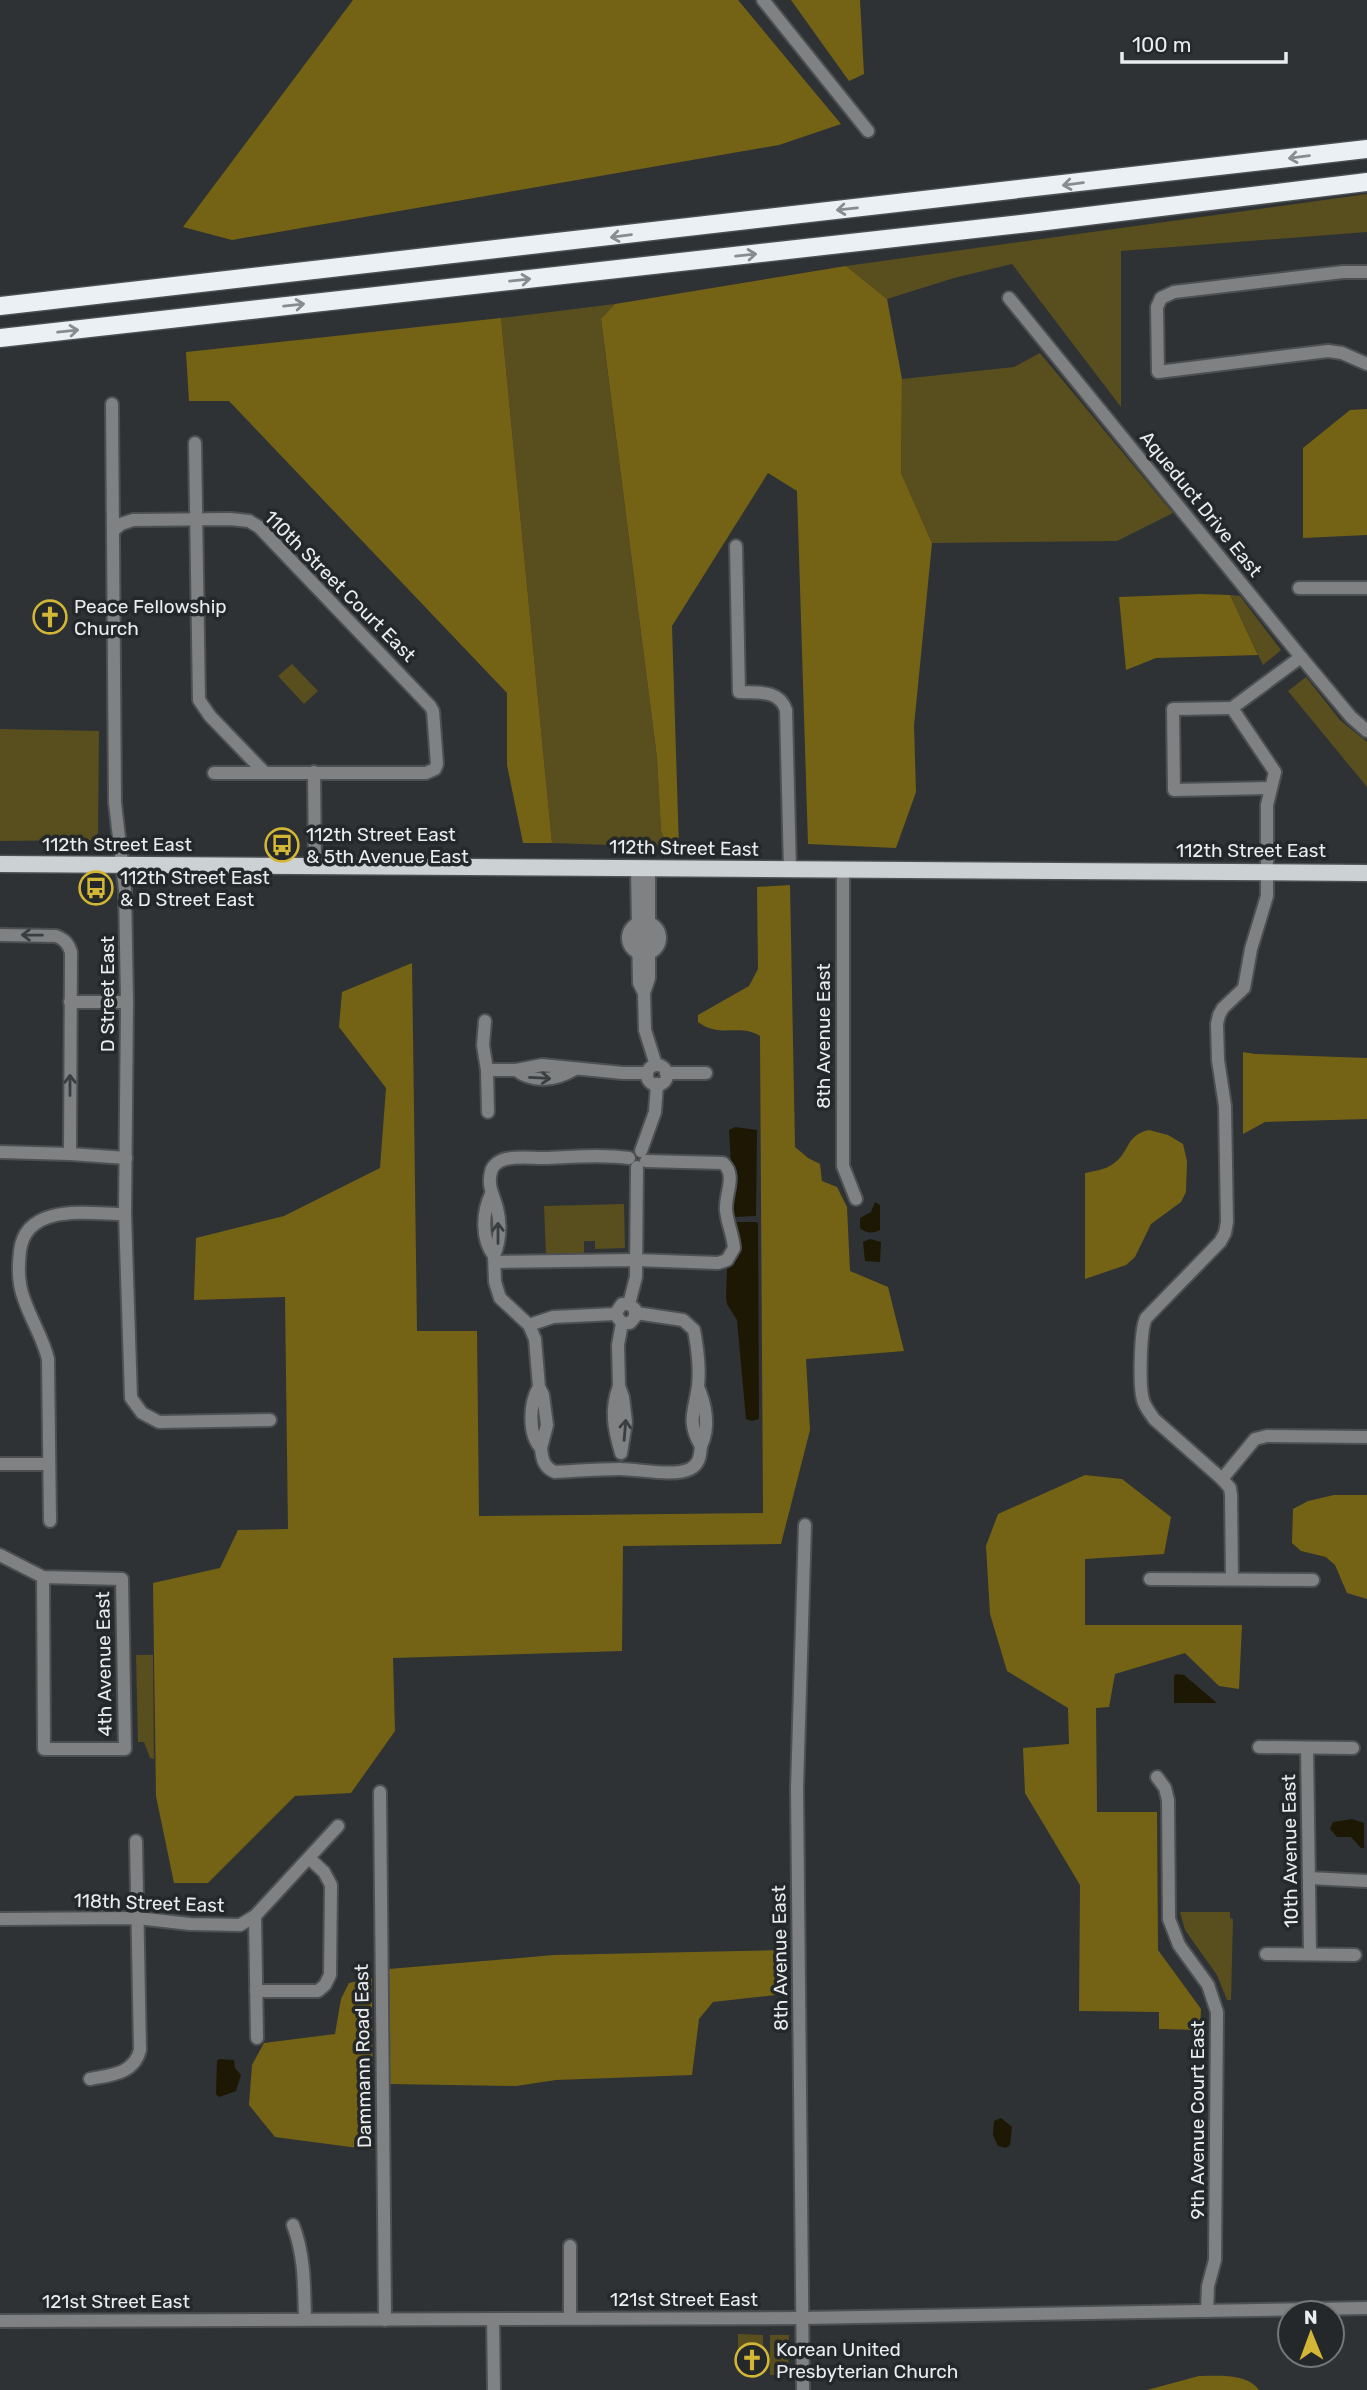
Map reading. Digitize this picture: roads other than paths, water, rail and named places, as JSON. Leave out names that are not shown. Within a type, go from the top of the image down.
[{"type":"highway","points":[[0,306],[1367,149]]},
{"type":"highway","points":[[0,338],[1011,226],[1367,182]]},
{"type":"main road","name":"112th Street East","points":[[0,864],[1367,873]]},
{"type":"street","points":[[763,0],[868,131]]},
{"type":"street","points":[[1367,272],[1174,292],[1161,298],[1157,307],[1158,372],[1328,351],[1342,353],[1367,364]]},
{"type":"street","name":"Aqueduct Drive East","points":[[1009,298],[1297,661],[1367,731]]},
{"type":"street","name":"D Street East","points":[[112,404],[115,803],[125,889],[125,1214],[133,1404],[142,1413],[159,1422],[270,1420]]},
{"type":"street","points":[[195,443],[199,700],[210,716],[264,772]]},
{"type":"street","name":"110th Street Court East","points":[[113,531],[121,524],[133,520],[244,519],[259,527],[433,711],[437,764],[435,769],[425,773],[314,772]]},
{"type":"street","points":[[736,546],[739,692],[774,695],[782,701],[786,710],[790,870]]},
{"type":"street","points":[[1299,589],[1367,588]]},
{"type":"street","points":[[1269,789],[1174,790],[1173,709],[1232,708],[1297,661]]},
{"type":"street","points":[[1232,708],[1275,772],[1267,805],[1267,896],[1251,949],[1244,988],[1223,1008],[1217,1024],[1218,1060],[1225,1106],[1225,1233],[1214,1249],[1146,1318],[1142,1332],[1142,1397],[1148,1411],[1230,1488],[1232,1580]]},
{"type":"street","points":[[214,773],[314,772],[315,866]]},
{"type":"street","points":[[643,869],[644,923]]},
{"type":"street","name":"8th Avenue East","points":[[843,871],[843,1166],[856,1199]]},
{"type":"street","points":[[644,923],[656,929],[659,938],[656,947],[644,952],[631,947],[628,938],[631,929],[644,923]]},
{"type":"street","points":[[0,935],[56,936],[64,940],[71,952],[70,1154]]},
{"type":"street","points":[[529,1325],[553,1317],[618,1318],[630,1323],[636,1277],[638,1159],[655,1112],[657,1084],[650,1082],[656,1071],[645,1030],[644,993],[639,983],[644,952]]},
{"type":"street","points":[[70,1003],[127,1002]]},
{"type":"street","points":[[485,1021],[483,1045],[488,1112]]},
{"type":"street","points":[[486,1070],[516,1070],[542,1065],[575,1069],[706,1073]]},
{"type":"street","points":[[3,1153],[126,1158]]},
{"type":"street","points":[[495,1259],[718,1263],[727,1260],[734,1248],[726,1205],[731,1175],[723,1163],[574,1155],[506,1158],[491,1172],[491,1194],[486,1204],[484,1220],[490,1250],[495,1259],[495,1282],[500,1298],[529,1325],[537,1350],[539,1387],[533,1396],[532,1416],[536,1443],[541,1448],[545,1465],[555,1472],[622,1469],[683,1471],[698,1463],[706,1424],[704,1400],[698,1387],[694,1330],[683,1320],[633,1309]]},
{"type":"street","points":[[50,1521],[48,1359],[45,1344],[21,1291],[21,1244],[29,1228],[49,1215],[125,1214]]},
{"type":"street","points":[[618,1318],[619,1386],[614,1398],[613,1427],[621,1453],[622,1469]]},
{"type":"street","points":[[1222,1479],[1255,1439],[1267,1436],[1367,1437]]},
{"type":"street","points":[[0,1464],[49,1464]]},
{"type":"street","name":"8th Avenue East","points":[[803,2390],[797,1786],[805,1525]]},
{"type":"street","points":[[0,1555],[43,1577]]},
{"type":"street","name":"4th Avenue East","points":[[43,1577],[122,1579],[125,1749],[44,1749],[43,1577]]},
{"type":"street","points":[[1150,1579],[1313,1580]]},
{"type":"street","points":[[1259,1747],[1353,1748]]},
{"type":"street","name":"10th Avenue East","points":[[1307,1748],[1310,1953]]},
{"type":"street","name":"9th Avenue Court East","points":[[1157,1777],[1165,1787],[1168,1800],[1167,1903],[1172,1931],[1208,1985],[1217,2012],[1215,2260],[1208,2286],[1207,2311]]},
{"type":"street","name":"Dammann Road East","points":[[380,1792],[385,2320]]},
{"type":"street","points":[[257,2038],[255,1916],[338,1826]]},
{"type":"street","points":[[90,2079],[128,2069],[140,2050],[136,1842]]},
{"type":"street","points":[[256,1992],[318,1991],[328,1980],[331,1967],[331,1885],[324,1872],[309,1858]]},
{"type":"street","points":[[1310,1878],[1367,1881]]},
{"type":"street","name":"118th Street East","points":[[0,1919],[137,1918],[190,1924],[240,1925],[255,1916]]},
{"type":"street","points":[[1266,1954],[1355,1955]]},
{"type":"street","points":[[293,2225],[302,2257],[305,2319]]},
{"type":"street","points":[[570,2246],[570,2318]]},
{"type":"street","name":"121st Street East","points":[[0,2321],[803,2318],[1367,2308]]},
{"type":"street","points":[[493,2319],[494,2390]]},
{"type":"place","name":"Peace Fellowship Church","points":[[50,617]]},
{"type":"place","name":"112th Street East & 5th Avenue East","points":[[282,845]]},
{"type":"place","name":"112th Street East & D Street East","points":[[96,888]]},
{"type":"place","name":"Korean United Presbyterian Church","points":[[752,2360]]}]
